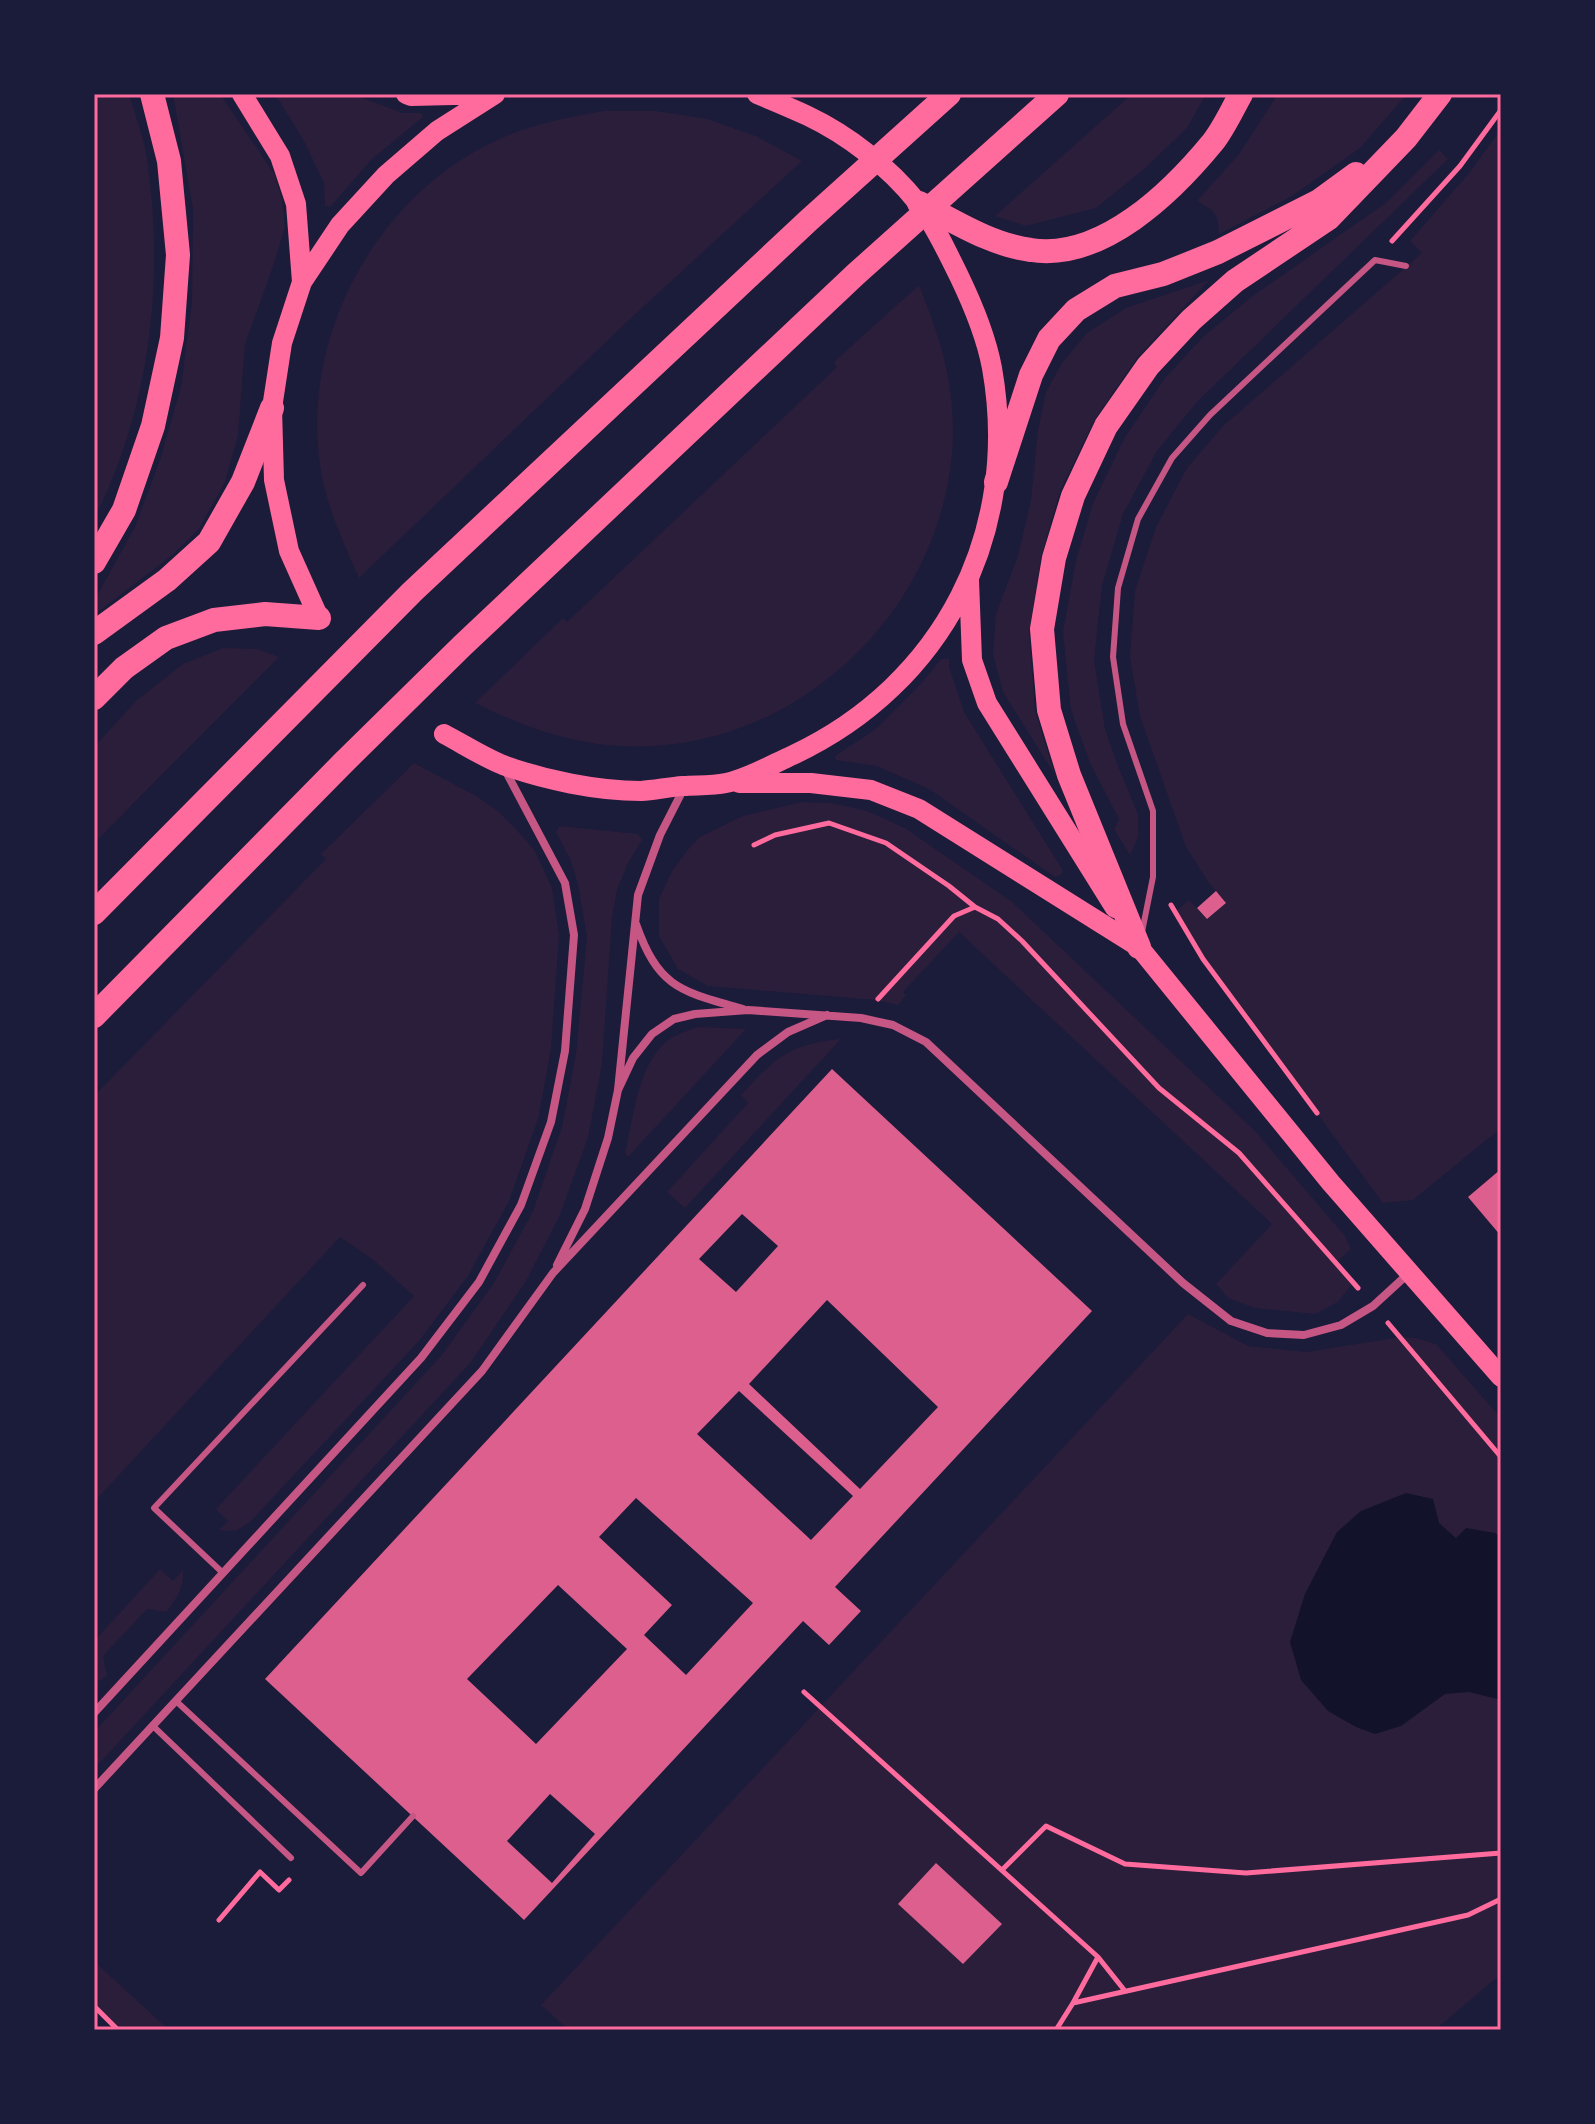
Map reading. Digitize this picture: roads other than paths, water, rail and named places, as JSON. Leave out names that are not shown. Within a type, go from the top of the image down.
[{"type":"highway","points":[[94,562],[124,510],[153,426],[172,338],[178,255],[169,161],[152,94]]},
{"type":"highway","points":[[94,1016],[463,645],[856,274],[1057,94]]},
{"type":"highway","points":[[919,203],[1002,244],[1034,251],[1065,250],[1113,234],[1164,195],[1215,140],[1241,94]]},
{"type":"highway","points":[[1139,947],[1069,775],[1049,710],[1042,629],[1054,558],[1073,496],[1106,426],[1148,366],[1191,320],[1235,281],[1329,218],[1406,138],[1440,94]]},
{"type":"highway","points":[[94,913],[412,592],[809,220],[943,100]]},
{"type":"highway","points":[[996,482],[1031,375],[1049,339],[1076,310],[1115,286],[1163,274],[1218,252],[1319,201],[1406,138]]},
{"type":"highway","points":[[94,633],[167,580],[209,542],[243,482],[272,408]]},
{"type":"highway","points":[[94,698],[124,668],[166,638],[214,620],[265,614],[319,618]]},
{"type":"main road","points":[[242,94],[280,156],[296,204],[302,282]]},
{"type":"main road","points":[[406,94],[495,94]]},
{"type":"main road","points":[[319,618],[289,551],[274,480],[272,408],[282,343],[302,282],[340,225],[386,175],[437,131],[495,94]]},
{"type":"main road","points":[[727,783],[817,743],[865,712],[907,673],[943,629],[969,578],[985,531],[996,482],[998,424],[991,366],[975,309],[919,203],[866,153],[836,132],[757,94]]},
{"type":"main road","points":[[782,94],[801,113]]},
{"type":"main road","points":[[969,578],[972,660],[987,703],[1139,947],[1331,1183],[1501,1377]]},
{"type":"main road","points":[[444,734],[502,764],[570,784],[640,791],[727,783],[811,783],[871,790],[919,809],[1139,947]]},
{"type":"street","points":[[94,1713],[421,1358],[479,1282],[521,1205],[551,1122],[565,1051],[574,935],[565,883],[502,764]]},
{"type":"street","points":[[553,1273],[585,1209],[608,1138],[618,1090],[638,895],[660,835],[685,786]]},
{"type":"street","points":[[635,921],[652,964],[669,982],[696,995],[748,1010]]},
{"type":"street","points":[[618,1090],[633,1058],[652,1034],[674,1019],[695,1014],[748,1010],[861,1018],[893,1025],[926,1042],[1183,1283],[1231,1321],[1267,1333],[1304,1335],[1341,1325],[1373,1306],[1409,1273]]},
{"type":"street","points":[[94,1789],[482,1371],[553,1273],[757,1055],[788,1032],[827,1015]]},
{"type":"lane","points":[[1139,947],[1153,877],[1153,811],[1123,724],[1113,657],[1118,588],[1138,519],[1172,458],[1210,415],[1375,260],[1406,266]]},
{"type":"lane","points":[[223,1573],[154,1508],[363,1285]]},
{"type":"lane","points":[[176,1701],[361,1873],[413,1816]]},
{"type":"lane","points":[[153,1726],[291,1858]]}]
